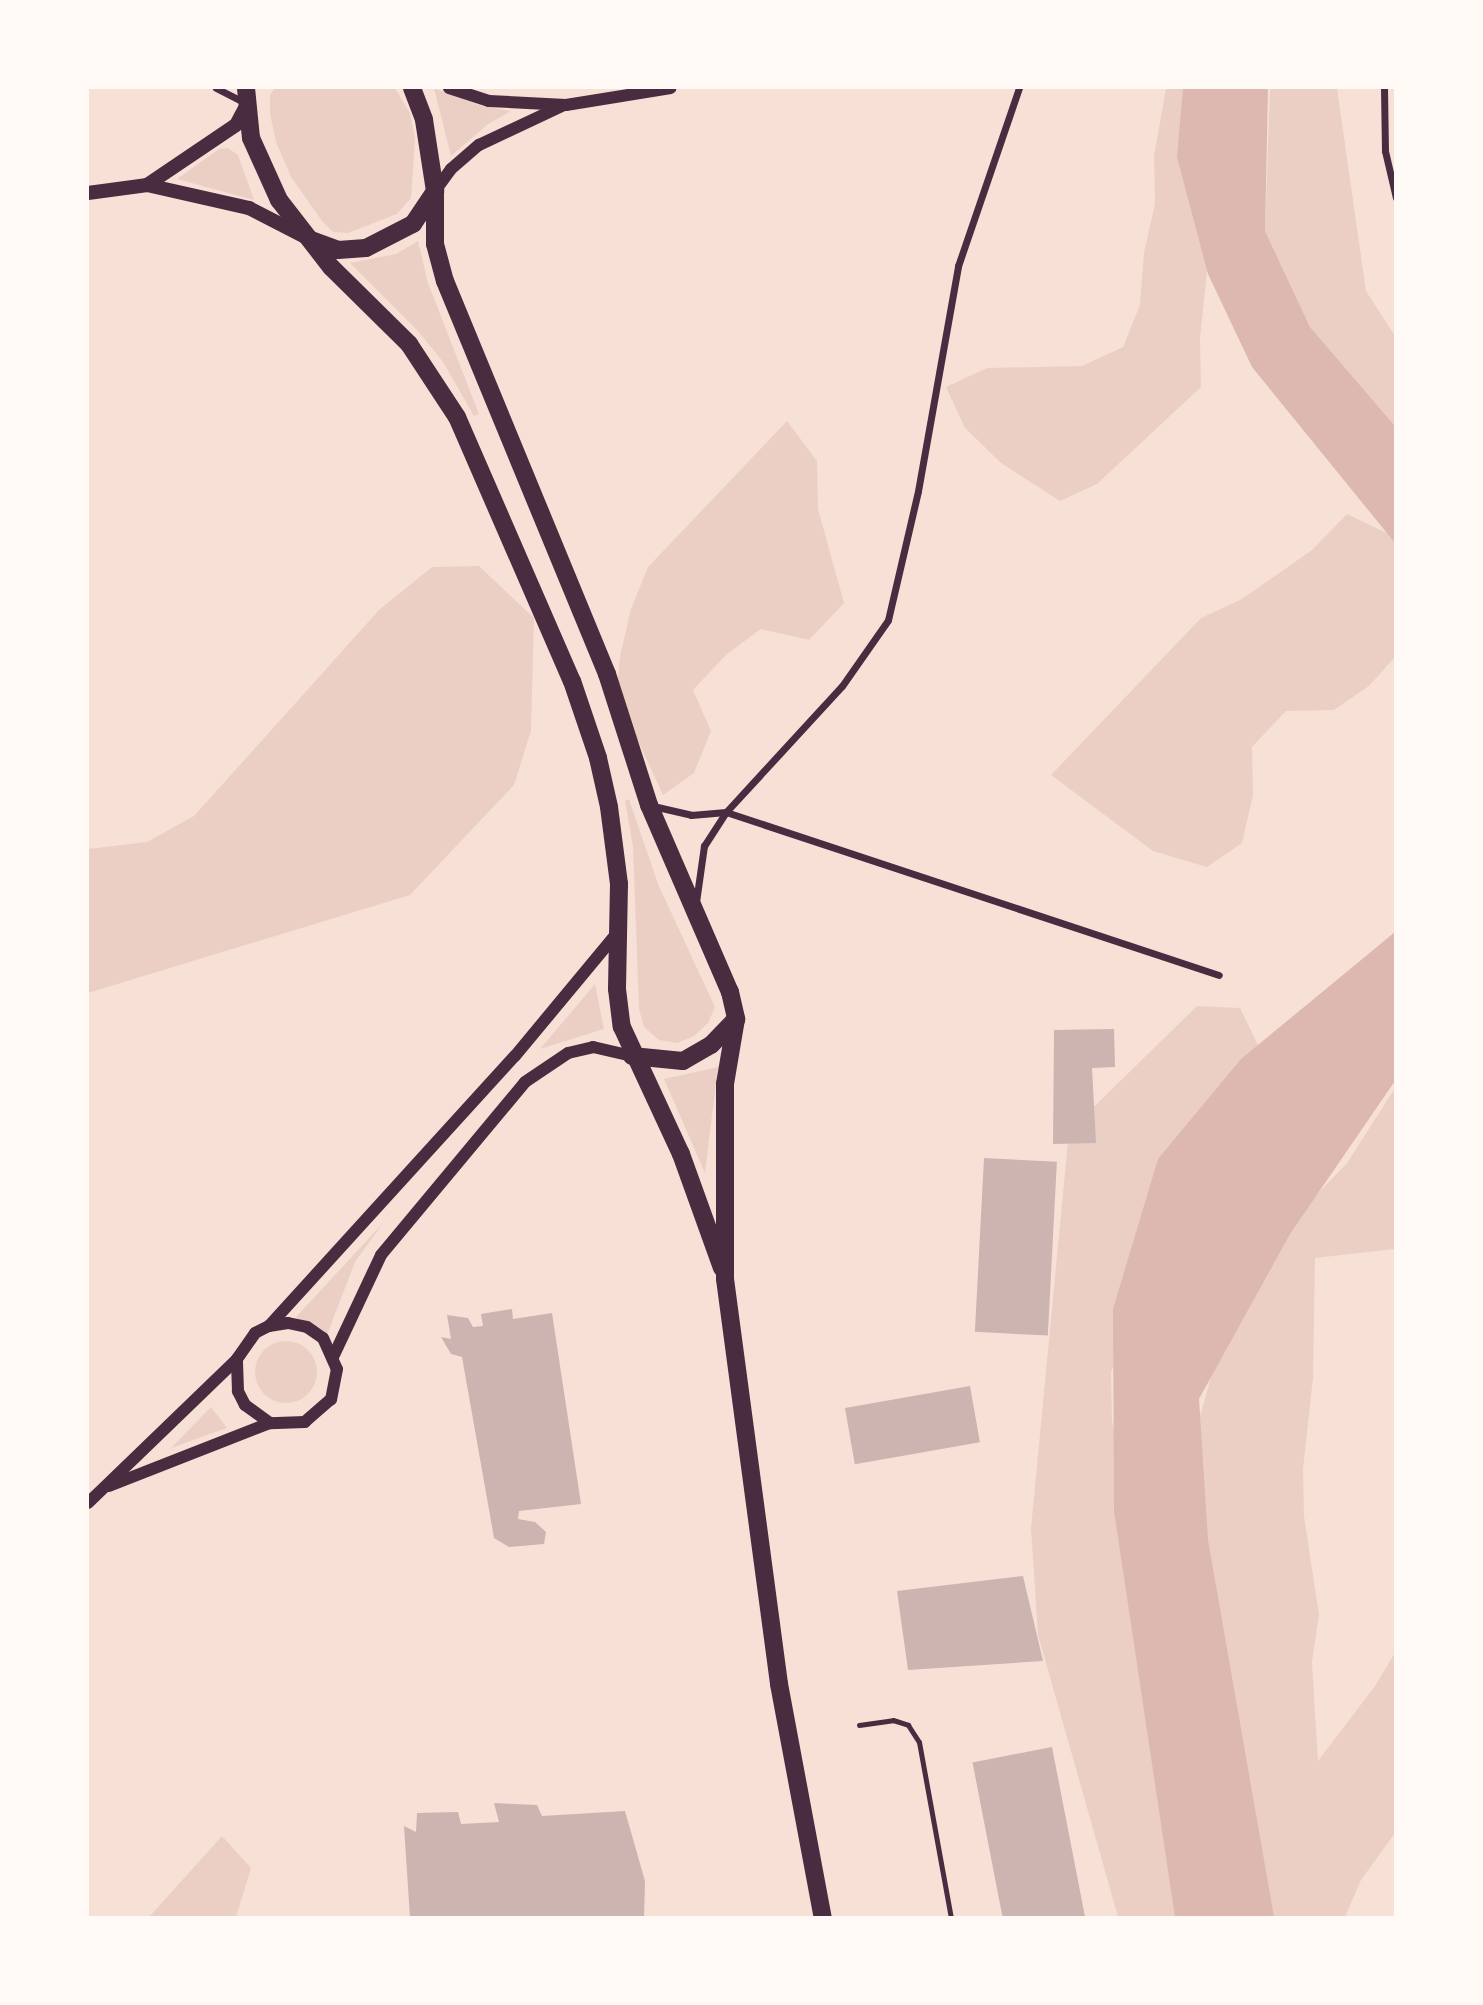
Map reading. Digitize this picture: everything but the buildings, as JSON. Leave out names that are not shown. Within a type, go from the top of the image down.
[{"type":"main road","points":[[412,88],[425,120],[435,191],[435,244],[444,281],[607,674],[649,805],[695,914],[720,965],[736,1019],[725,1084],[726,1279],[779,1684],[823,1917]]},
{"type":"main road","points":[[147,185],[236,125],[249,93]]},
{"type":"main road","points":[[249,93],[251,138],[263,170],[308,239],[409,344],[433,377],[457,417],[508,526],[598,758],[619,884],[617,989],[622,1027],[632,1056],[681,1154],[726,1279]]},
{"type":"main road","points":[[88,193],[147,185],[249,208],[308,239],[338,250],[366,248],[413,224],[435,191]]},
{"type":"main road","points":[[632,1056],[683,1060],[711,1045],[736,1019]]},
{"type":"street","points":[[216,88],[249,93]]},
{"type":"street","points":[[449,88],[489,101],[566,105],[671,88]]},
{"type":"street","points":[[695,914],[704,846],[726,812],[842,686],[888,620],[918,491],[958,266],[1019,88]]},
{"type":"street","points":[[1384,88],[1385,151],[1395,198]]},
{"type":"street","points":[[435,191],[451,169],[479,145],[566,105]]},
{"type":"street","points":[[649,805],[691,815],[726,812],[1219,975]]},
{"type":"street","points":[[269,1326],[515,1056],[618,932]]},
{"type":"street","points":[[102,1489],[270,1423],[305,1422],[320,1413],[333,1392],[334,1355],[381,1255],[525,1082],[568,1053],[593,1048],[632,1056]]},
{"type":"street","points":[[88,1503],[237,1359],[255,1333],[269,1326],[288,1323],[307,1327],[323,1338],[334,1355]]},
{"type":"street","points":[[237,1359],[235,1375],[241,1398],[256,1416],[270,1423]]},
{"type":"lane","points":[[859,1725],[894,1720],[908,1725],[919,1742],[951,1917]]},
{"type":"shaded area","points":[[275,88],[395,88],[410,113],[415,139],[411,198],[397,214],[348,233],[333,232],[322,221],[291,177],[276,142],[270,114],[270,95]]},
{"type":"shaded area","points":[[434,88],[482,106],[511,111],[488,124],[451,156]]},
{"type":"shaded area","points":[[1166,88],[1217,88],[1224,107],[1200,339],[1201,387],[1097,484],[1060,501],[1001,463],[965,428],[946,387],[987,368],[1082,366],[1123,347],[1140,305],[1144,252],[1155,204],[1154,156]]},
{"type":"shaded area","points":[[1183,88],[1268,88],[1265,231],[1310,327],[1395,426],[1395,543],[1252,367],[1208,274],[1177,157]]},
{"type":"shaded area","points":[[1270,88],[1337,88],[1366,291],[1395,336],[1395,426],[1310,327],[1265,231]]},
{"type":"shaded area","points":[[228,148],[238,155],[254,200],[177,179],[219,149]]},
{"type":"shaded area","points":[[418,241],[428,283],[479,414],[474,416],[443,362],[418,331],[350,263],[396,254]]},
{"type":"shaded area","points":[[787,421],[817,461],[818,509],[844,603],[809,640],[761,629],[727,654],[693,690],[711,731],[694,773],[663,795],[640,745],[615,710],[620,656],[631,609],[648,567]]},
{"type":"shaded area","points":[[1347,514],[1395,537],[1395,657],[1369,686],[1334,710],[1286,711],[1252,747],[1253,795],[1242,843],[1207,867],[1153,851],[1051,775],[1201,618],[1242,599],[1312,550]]},
{"type":"shaded area","points":[[479,566],[534,618],[531,731],[514,785],[410,895],[88,993],[88,849],[147,842],[194,816],[379,610],[432,567]]},
{"type":"shaded area","points":[[629,799],[658,884],[715,1007],[708,1023],[694,1036],[677,1043],[659,1040],[644,1027],[639,1009],[633,847],[625,801]]},
{"type":"shaded area","points":[[1395,932],[1395,1081],[1290,1234],[1199,1399],[1208,1540],[1274,1917],[1175,1917],[1114,1511],[1113,1309],[1158,1159],[1241,1059]]},
{"type":"shaded area","points":[[595,984],[604,1029],[540,1049]]},
{"type":"shaded area","points":[[1197,1006],[1240,1008],[1261,1051],[1174,1216],[1111,1372],[1112,1420],[1121,1474],[1191,1448],[1217,1356],[1285,1228],[1347,1163],[1395,1088],[1395,1249],[1315,1258],[1313,1378],[1303,1469],[1304,1516],[1319,1615],[1312,1662],[1318,1761],[1375,1686],[1396,1651],[1395,1833],[1361,1880],[1345,1917],[1118,1917],[1038,1635],[1031,1528],[1069,1131]]},
{"type":"shaded area","points":[[718,1067],[705,1173],[664,1079]]},
{"type":"shaded area","points":[[383,1223],[355,1262],[327,1335],[296,1317]]},
{"type":"shaded area","points":[[280,1341],[292,1341],[308,1350],[315,1360],[315,1384],[308,1394],[292,1403],[280,1403],[269,1398],[260,1389],[255,1378],[255,1366],[260,1355],[269,1346]]},
{"type":"shaded area","points":[[211,1407],[227,1428],[171,1448]]},
{"type":"shaded area","points":[[222,1836],[251,1868],[236,1917],[149,1917]]}]
